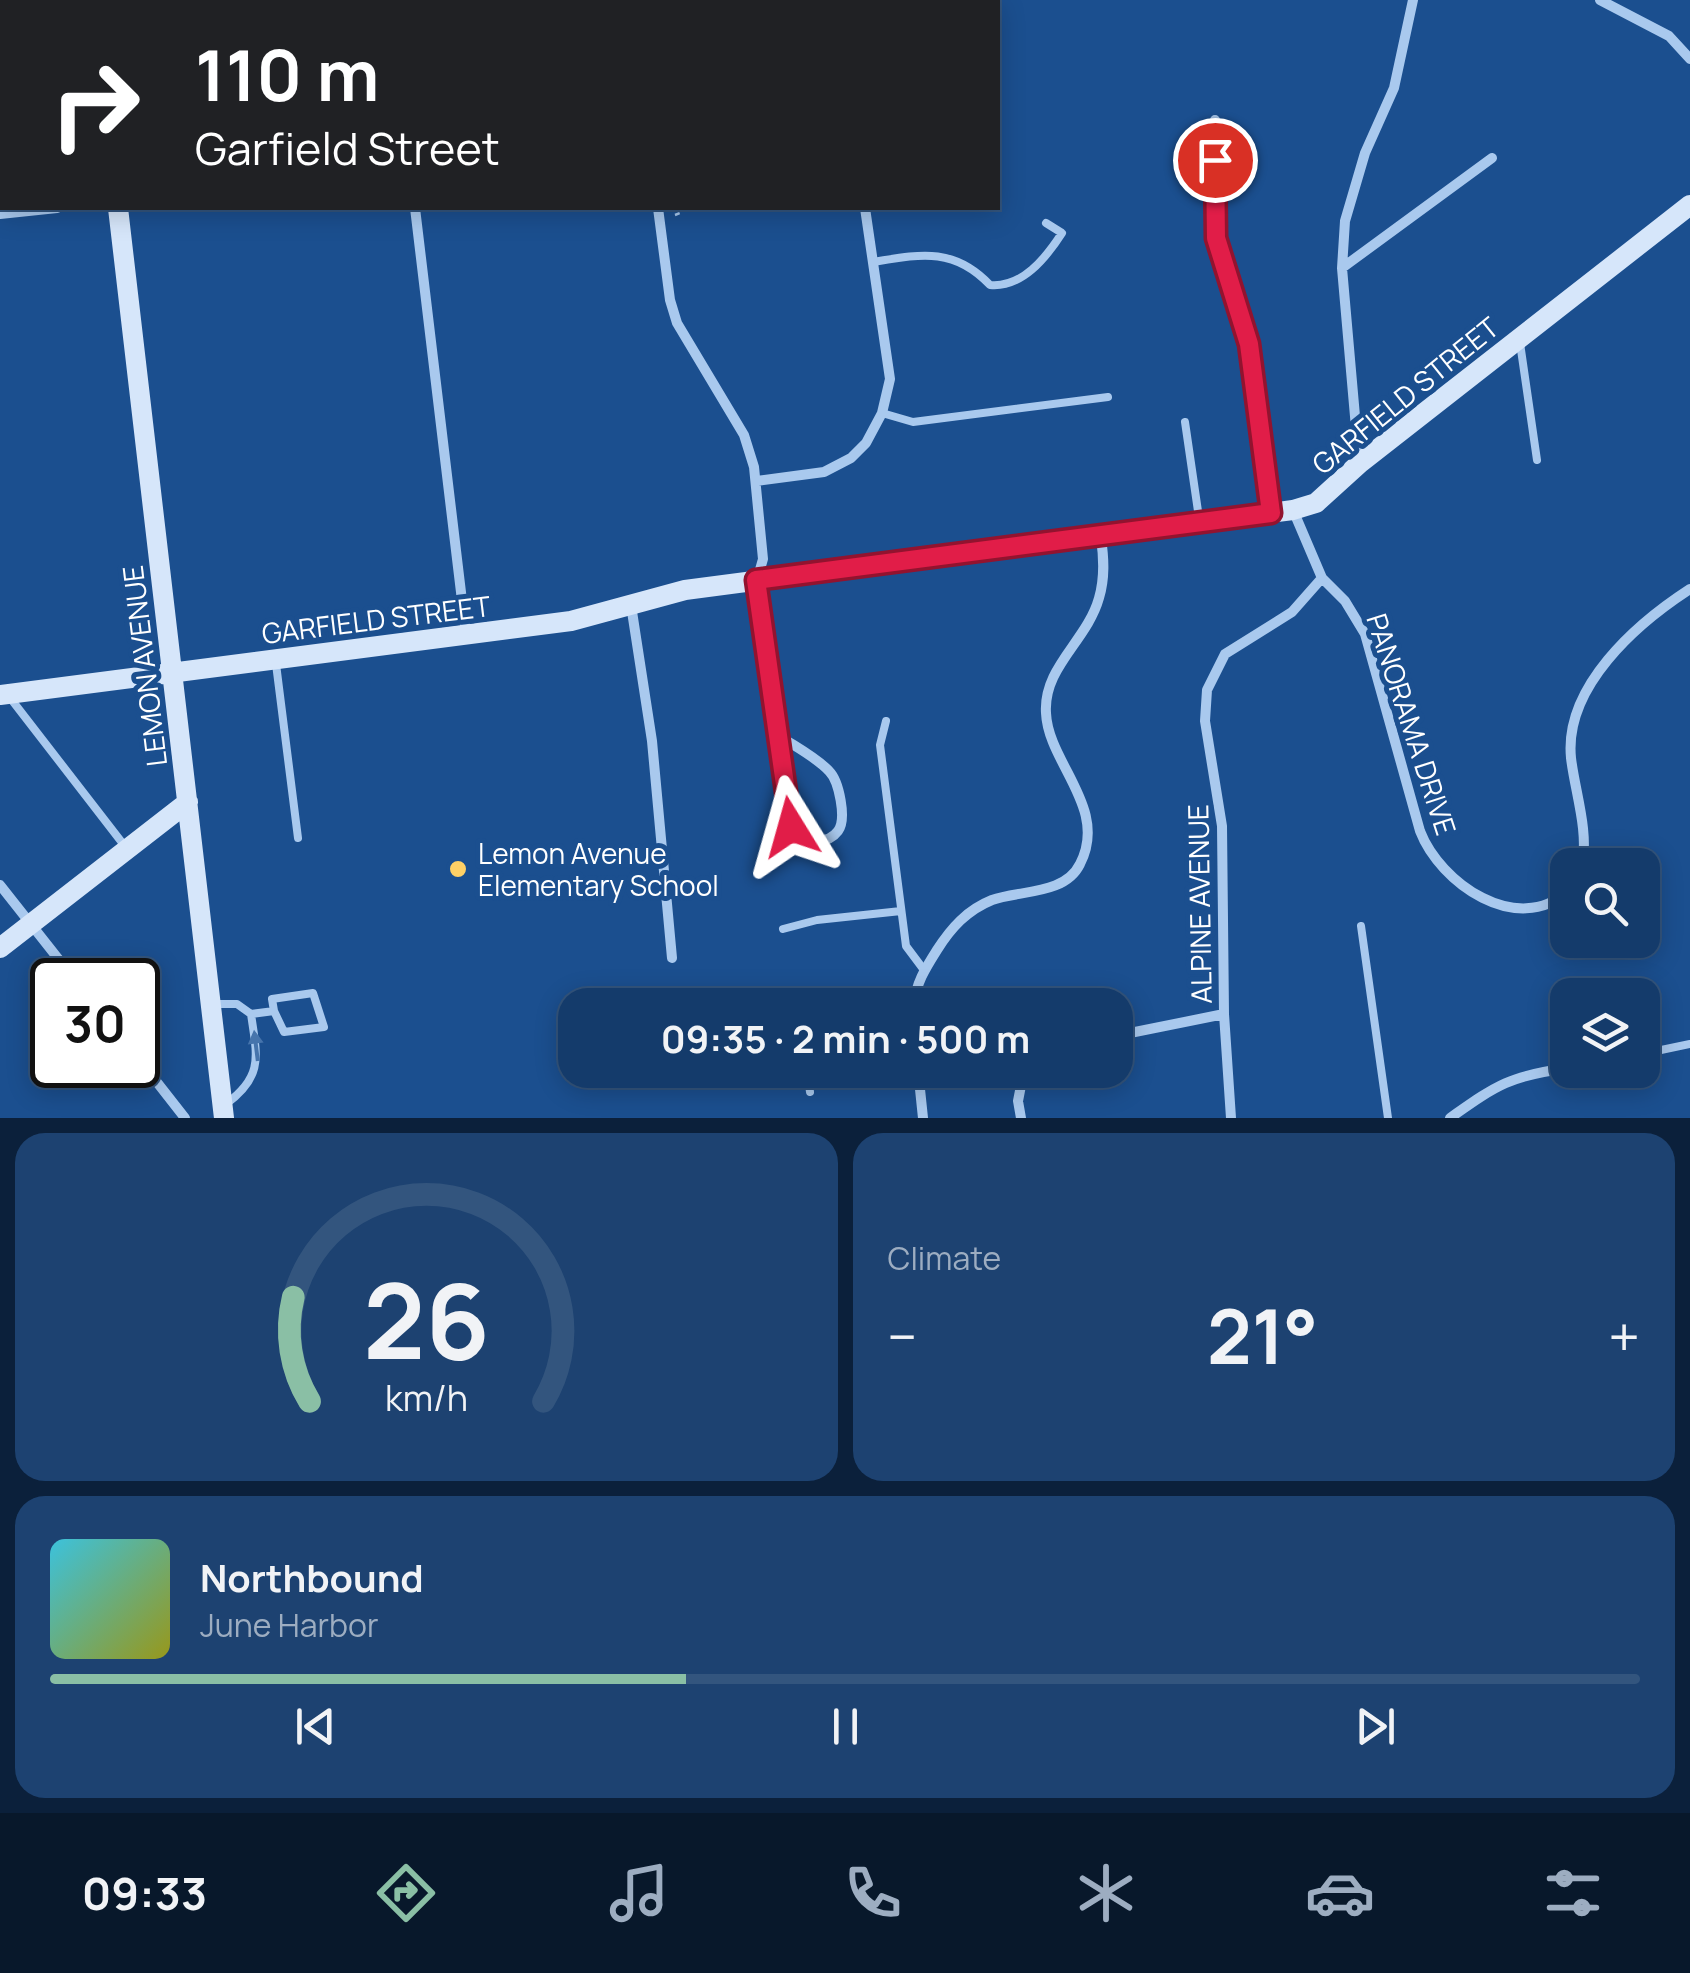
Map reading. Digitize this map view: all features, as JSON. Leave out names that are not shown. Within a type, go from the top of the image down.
[{"type":"street","points":[[1360,463],[1342,268],[1345,221],[1365,154],[1394,88],[1413,0]]},
{"type":"street","points":[[1600,0],[1669,36],[1690,59]]},
{"type":"street","points":[[1214,120],[1216,238],[1249,344],[1271,513]]},
{"type":"street","points":[[1342,268],[1492,158]]},
{"type":"street","name":"GARFIELD STREET","points":[[4,695],[571,622],[685,590],[1293,510],[1316,503],[1360,463],[1690,205]]},
{"type":"street","points":[[0,214],[38,210]]},
{"type":"street","name":"LEMON AVENUE","points":[[118,210],[223,1112]]},
{"type":"street","points":[[416,210],[467,635]]},
{"type":"street","points":[[658,210],[673,312],[684,339],[744,435],[756,481],[763,559],[756,580],[791,827],[797,836],[806,839],[828,838],[838,832],[842,821],[836,780],[778,735]]},
{"type":"street","points":[[756,481],[824,472],[851,458],[866,443],[882,413],[890,379],[865,210]]},
{"type":"street","points":[[1293,510],[1322,578]]},
{"type":"street","points":[[916,988],[960,919],[992,900],[1055,886],[1080,865],[1088,831],[1085,810],[1046,718],[1046,692],[1099,601],[1104,566],[1100,538]]},
{"type":"street","name":"PANORAMA DRIVE","points":[[1322,578],[1345,600],[1365,634],[1420,831],[1430,852],[1478,895],[1504,907],[1550,902]]},
{"type":"street","name":"ALPINE AVENUE","points":[[1231,1118],[1224,1014],[1222,826],[1205,721],[1207,690],[1225,654],[1292,612],[1322,578]]},
{"type":"street","points":[[1584,848],[1570,747],[1577,708],[1618,650],[1654,614],[1690,589]]},
{"type":"street","points":[[630,606],[652,742],[672,958]]},
{"type":"street","points":[[0,948],[188,802]]},
{"type":"street","points":[[0,885],[56,958]]},
{"type":"street","points":[[1133,1032],[1224,1014]]},
{"type":"street","points":[[1450,1118],[1485,1091],[1511,1078],[1550,1071]]},
{"type":"street","points":[[160,1086],[185,1118]]},
{"type":"street","points":[[920,1088],[922,1118]]},
{"type":"street","points":[[1021,1088],[1021,1118]]},
{"type":"lane","points":[[873,262],[950,256],[978,272],[990,285],[1000,286],[1014,282],[1048,254],[1062,233],[1046,223]]},
{"type":"lane","points":[[1518,338],[1536,460]]},
{"type":"lane","points":[[882,413],[913,422],[1108,397]]},
{"type":"lane","points":[[1186,422],[1200,523]]},
{"type":"lane","points":[[275,659],[298,838]]},
{"type":"lane","points":[[4,695],[127,850]]},
{"type":"lane","points":[[886,722],[880,745],[906,946],[924,970]]},
{"type":"lane","points":[[783,928],[901,911]]},
{"type":"lane","points":[[1361,926],[1388,1118]]},
{"type":"lane","points":[[313,993],[324,1027],[284,1032],[274,1012],[272,999],[313,993]]},
{"type":"lane","points":[[212,1004],[237,1004],[251,1014],[274,1012]]},
{"type":"lane","points":[[223,1112],[256,1071],[251,1014]]},
{"type":"lane","points":[[1660,1050],[1690,1044]]},
{"type":"lane","points":[[809,1088],[810,1092]]},
{"type":"path","points":[[675,214],[688,210]]},
{"type":"place","name":"Lemon Avenue Elementary School","points":[[458,869]]},
{"type":"route","points":[[791,827],[756,580],[1271,513],[1249,344],[1216,238],[1215,160]]}]
